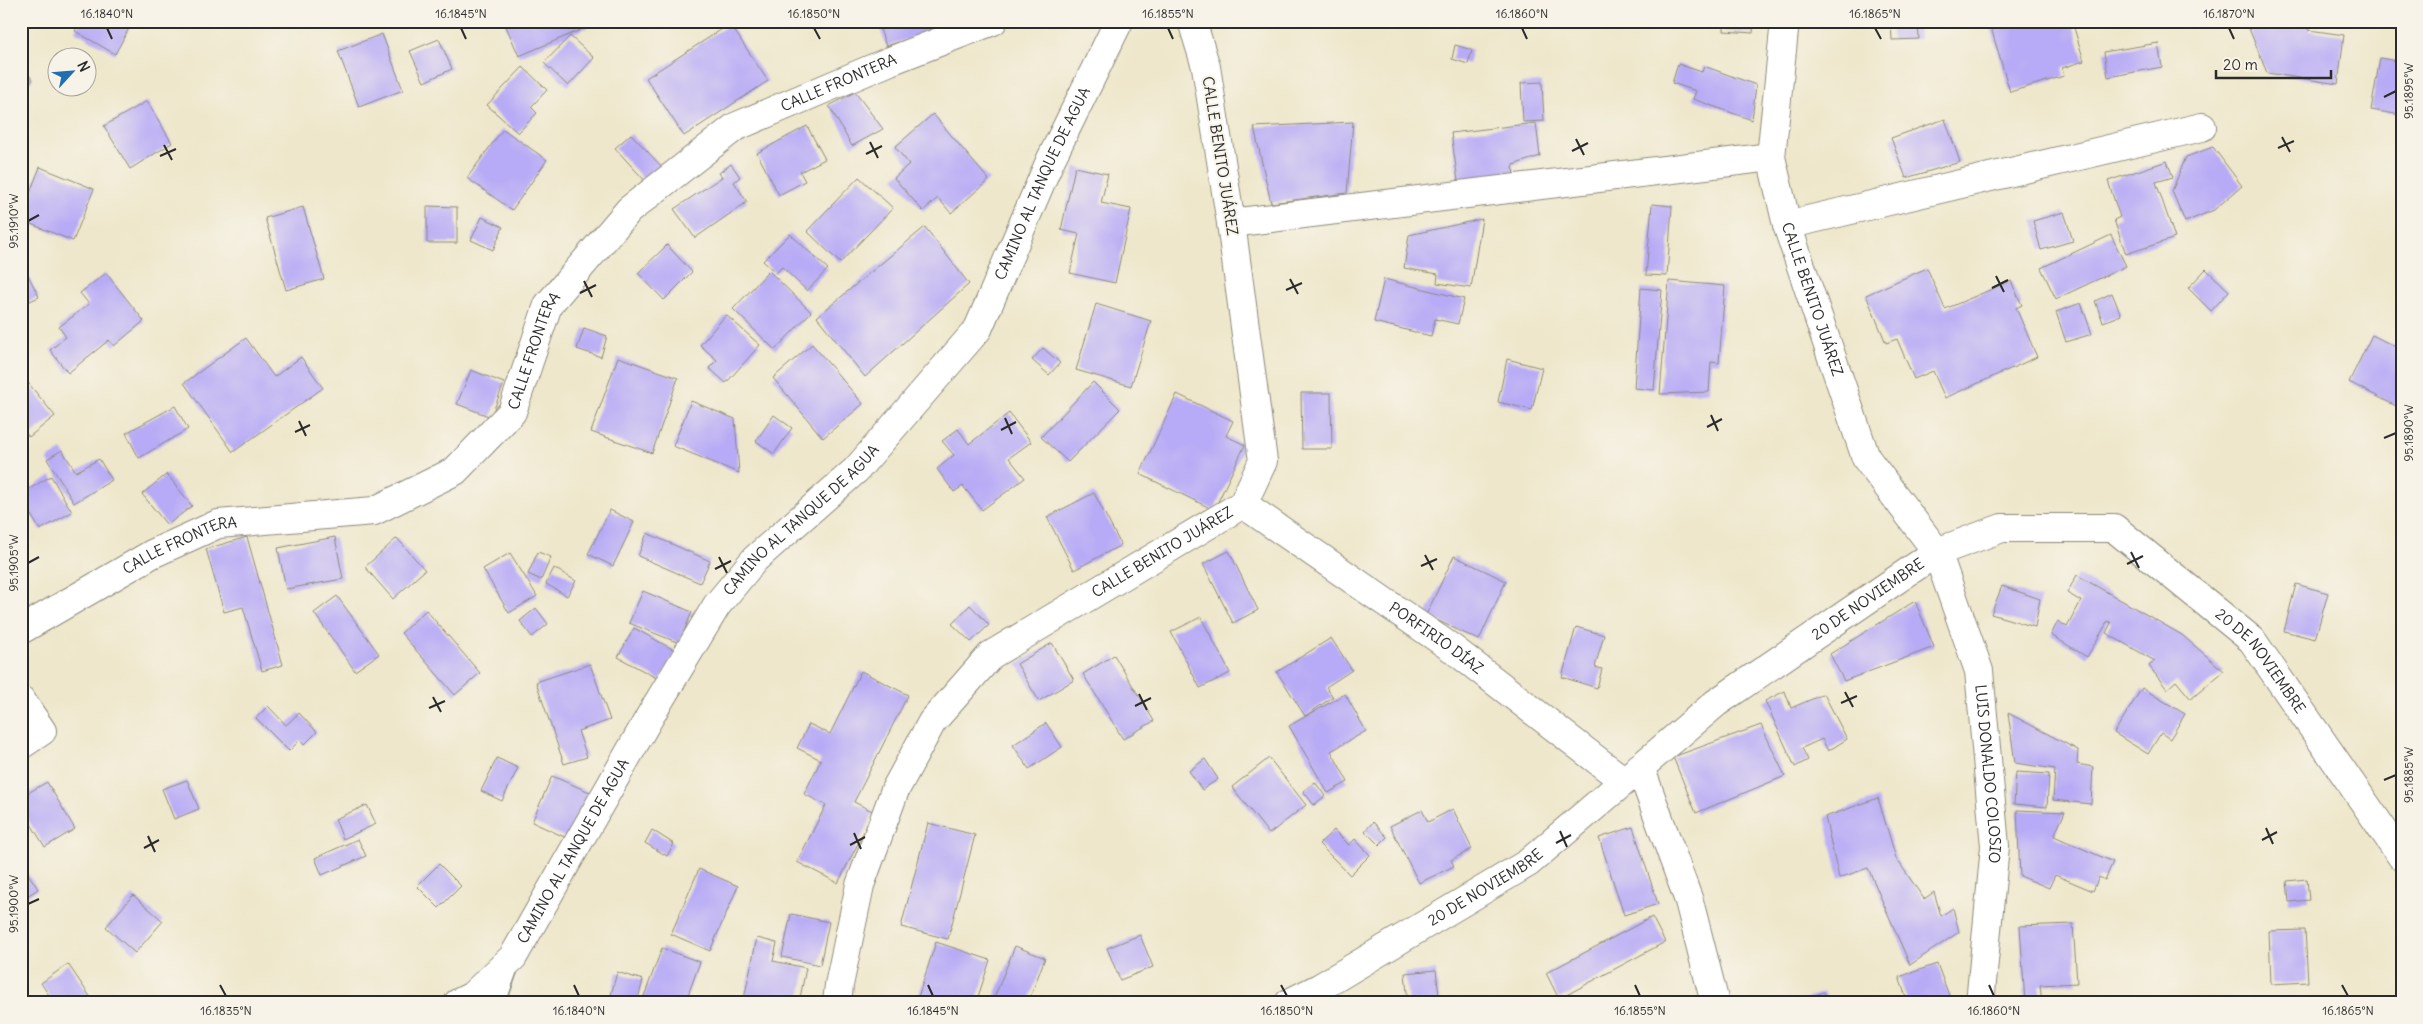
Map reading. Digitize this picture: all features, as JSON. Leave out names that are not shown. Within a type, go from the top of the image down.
[{"type":"street","name":"CALLE FRONTERA","points":[[21,630],[152,554],[218,524],[374,511],[455,471],[512,412],[548,304],[629,210],[736,127],[890,61],[993,21]]},
{"type":"street","name":"CAMINO AL TANQUE DE AGUA","points":[[458,1003],[472,996],[513,957],[653,711],[717,605],[755,559],[856,470],[978,329],[1050,160],[1120,21]]},
{"type":"street","name":"CALLE BENITO JUÁREZ","points":[[838,1003],[839,985],[860,885],[895,790],[932,722],[992,655],[1243,504],[1263,461],[1231,223],[1206,67],[1192,21]]},
{"type":"street","name":"CALLE BENITO JUÁREZ","points":[[1785,21],[1771,157],[1787,225],[1866,458],[1937,552]]},
{"type":"street","points":[[1787,225],[2202,127]]},
{"type":"street","points":[[1231,223],[1771,157]]},
{"type":"street","name":"PORFIRIO DÍAZ","points":[[1243,504],[1632,774]]},
{"type":"street","name":"20 DE NOVIEMBRE","points":[[1289,1003],[1319,988],[1528,863],[1716,703],[1937,552],[2002,528],[2114,528],[2252,640],[2402,857]]},
{"type":"street","name":"LUIS DONALDO COLOSIO","points":[[1937,552],[1979,671],[1995,846],[1980,1003]]},
{"type":"street","points":[[21,700],[42,731],[21,745]]},
{"type":"street","points":[[1632,774],[1689,901],[1715,1003]]},
{"type":"lane","points":[[496,1003],[513,957]]},
{"type":"building","points":[[80,21],[133,21],[115,54],[75,31]]},
{"type":"building","points":[[512,21],[602,21],[519,56],[505,24]]},
{"type":"building","points":[[877,21],[928,21],[931,32],[886,46]]},
{"type":"building","points":[[1724,21],[1754,21],[1753,33],[1724,31]]},
{"type":"building","points":[[1891,21],[1918,21],[1919,39],[1892,40]]},
{"type":"building","points":[[1989,21],[2072,21],[2084,61],[2062,68],[2064,76],[2010,92]]},
{"type":"building","points":[[2246,21],[2311,21],[2309,30],[2344,35],[2338,84],[2267,73]]},
{"type":"building","points":[[730,24],[768,81],[684,136],[646,78]]},
{"type":"building","points":[[382,34],[403,90],[359,107],[338,51]]},
{"type":"building","points":[[570,36],[594,58],[568,86],[544,63]]},
{"type":"building","points":[[439,39],[452,69],[424,82],[410,51]]},
{"type":"building","points":[[2158,43],[2162,67],[2108,77],[2104,52]]},
{"type":"building","points":[[1455,45],[1472,50],[1468,64],[1452,59]]},
{"type":"building","points":[[2380,58],[2402,62],[2402,115],[2371,110]]},
{"type":"building","points":[[1678,64],[1702,72],[1704,66],[1756,85],[1752,120],[1693,99],[1696,91],[1672,83]]},
{"type":"building","points":[[21,65],[33,80],[21,90]]},
{"type":"building","points":[[523,67],[547,90],[531,107],[537,113],[518,133],[487,105]]},
{"type":"building","points":[[1542,82],[1544,121],[1523,122],[1521,83]]},
{"type":"building","points":[[855,92],[883,129],[852,146],[829,106]]},
{"type":"building","points":[[147,101],[172,143],[130,169],[104,126]]},
{"type":"building","points":[[933,114],[989,180],[951,213],[938,198],[923,211],[894,178],[909,164],[895,147]]},
{"type":"building","points":[[1945,119],[1960,162],[1906,178],[1891,138]]},
{"type":"building","points":[[1353,122],[1347,193],[1271,203],[1254,127]]},
{"type":"building","points":[[1536,123],[1540,156],[1513,165],[1514,177],[1458,181],[1451,133]]},
{"type":"building","points":[[807,126],[825,159],[800,172],[805,181],[779,195],[757,153]]},
{"type":"building","points":[[503,129],[547,160],[512,210],[467,178]]},
{"type":"building","points":[[631,134],[663,168],[647,183],[615,148]]},
{"type":"building","points":[[2213,147],[2242,186],[2214,210],[2185,222],[2172,191],[2186,157]]},
{"type":"building","points":[[2167,161],[2173,177],[2156,182],[2175,238],[2126,254],[2114,220],[2120,217],[2108,181]]},
{"type":"building","points":[[731,164],[740,177],[734,182],[747,202],[695,238],[674,209],[722,177],[719,173]]},
{"type":"building","points":[[40,167],[94,189],[73,241],[21,220],[21,215]]},
{"type":"building","points":[[1075,167],[1108,174],[1101,203],[1131,209],[1115,283],[1070,273],[1079,234],[1061,230]]},
{"type":"building","points":[[859,177],[893,208],[840,263],[807,231]]},
{"type":"building","points":[[1652,204],[1672,206],[1667,276],[1646,275]]},
{"type":"building","points":[[427,206],[457,207],[457,243],[427,243]]},
{"type":"building","points":[[303,207],[324,279],[286,290],[265,218]]},
{"type":"building","points":[[2064,212],[2073,241],[2041,250],[2033,221]]},
{"type":"building","points":[[482,217],[503,227],[493,250],[471,240]]},
{"type":"building","points":[[1482,219],[1471,288],[1437,283],[1438,274],[1404,268],[1409,235]]},
{"type":"building","points":[[925,227],[969,284],[865,377],[817,317]]},
{"type":"building","points":[[790,234],[828,269],[807,291],[782,267],[776,273],[763,261]]},
{"type":"building","points":[[2111,235],[2126,266],[2056,299],[2041,268]]},
{"type":"building","points":[[667,245],[692,272],[664,300],[638,273]]},
{"type":"building","points":[[21,261],[39,297],[21,305]]},
{"type":"building","points":[[1927,268],[1945,309],[2011,281],[2022,305],[2016,308],[2037,357],[1945,398],[1933,371],[1914,379],[1897,339],[1886,343],[1866,295]]},
{"type":"building","points":[[2206,269],[2229,291],[2211,311],[2188,288]]},
{"type":"building","points":[[769,271],[811,312],[775,350],[733,309]]},
{"type":"building","points":[[106,273],[144,321],[114,346],[109,340],[68,373],[50,350],[66,337],[59,327],[89,304],[80,293]]},
{"type":"building","points":[[1384,279],[1464,299],[1458,324],[1435,319],[1431,336],[1374,322]]},
{"type":"building","points":[[1669,281],[1725,286],[1719,363],[1711,362],[1709,392],[1660,394]]},
{"type":"building","points":[[1641,288],[1662,290],[1654,390],[1634,388]]},
{"type":"building","points":[[2112,293],[2121,315],[2103,322],[2095,301]]},
{"type":"building","points":[[2081,303],[2092,334],[2066,342],[2056,312]]},
{"type":"building","points":[[1096,304],[1151,321],[1131,386],[1076,370]]},
{"type":"building","points":[[726,315],[760,345],[726,383],[709,368],[717,360],[700,345]]},
{"type":"building","points":[[584,328],[607,336],[601,357],[577,349]]},
{"type":"building","points":[[2372,335],[2402,350],[2402,409],[2349,382]]},
{"type":"building","points":[[246,338],[274,377],[301,357],[323,388],[233,452],[184,383]]},
{"type":"building","points":[[812,344],[863,404],[823,438],[773,378]]},
{"type":"building","points":[[1043,348],[1060,363],[1049,375],[1032,360]]},
{"type":"building","points":[[618,357],[678,378],[652,453],[591,432]]},
{"type":"building","points":[[1507,359],[1542,368],[1532,410],[1498,402]]},
{"type":"building","points":[[471,370],[504,383],[491,417],[457,404]]},
{"type":"building","points":[[21,374],[55,416],[29,437],[21,427]]},
{"type":"building","points":[[1093,382],[1120,409],[1068,462],[1041,437]]},
{"type":"building","points":[[1301,393],[1331,393],[1332,449],[1302,449]]},
{"type":"building","points":[[1177,394],[1233,421],[1226,436],[1245,445],[1214,510],[1140,474]]},
{"type":"building","points":[[691,401],[735,419],[739,473],[673,446]]},
{"type":"building","points":[[175,406],[188,429],[139,458],[126,433]]},
{"type":"building","points":[[1009,413],[1031,442],[1009,458],[1025,478],[982,510],[963,486],[954,492],[937,469],[954,455],[942,441],[958,429],[969,444]]},
{"type":"building","points":[[774,415],[792,428],[774,454],[756,441]]},
{"type":"building","points":[[62,450],[76,472],[99,459],[112,480],[74,503],[47,459]]},
{"type":"building","points":[[167,474],[192,506],[167,525],[142,494]]},
{"type":"building","points":[[51,476],[72,512],[40,530],[21,498],[21,494]]},
{"type":"building","points":[[1094,493],[1121,545],[1074,570],[1047,517]]},
{"type":"building","points":[[610,510],[634,522],[613,566],[588,554]]},
{"type":"building","points":[[647,533],[710,561],[700,583],[638,556]]},
{"type":"building","points":[[247,537],[283,665],[262,671],[243,607],[224,612],[206,549]]},
{"type":"building","points":[[335,537],[343,579],[286,589],[278,548]]},
{"type":"building","points":[[397,538],[425,570],[393,599],[365,567]]},
{"type":"building","points":[[1229,551],[1258,610],[1233,623],[1203,564]]},
{"type":"building","points":[[538,552],[551,557],[541,580],[528,574]]},
{"type":"building","points":[[510,553],[537,596],[509,613],[483,569]]},
{"type":"building","points":[[1454,556],[1506,581],[1479,640],[1426,615]]},
{"type":"building","points":[[554,568],[576,581],[567,596],[546,584]]},
{"type":"building","points":[[2077,575],[2182,635],[2224,671],[2191,699],[2176,681],[2167,689],[2149,666],[2155,661],[2106,633],[2111,623],[2108,621],[2087,657],[2051,635],[2058,621],[2067,627],[2081,601],[2067,593]]},
{"type":"building","points":[[2296,584],[2328,593],[2315,639],[2284,631]]},
{"type":"building","points":[[2002,586],[2040,599],[2035,627],[1991,614]]},
{"type":"building","points":[[643,591],[692,612],[679,643],[629,623]]},
{"type":"building","points":[[337,596],[379,654],[355,671],[314,613]]},
{"type":"building","points":[[1915,601],[1934,647],[1844,681],[1830,654]]},
{"type":"building","points":[[970,605],[989,625],[971,642],[952,624]]},
{"type":"building","points":[[536,608],[548,624],[532,637],[520,621]]},
{"type":"building","points":[[426,610],[480,673],[455,695],[401,633]]},
{"type":"building","points":[[1201,617],[1230,673],[1200,688],[1171,632]]},
{"type":"building","points":[[1576,627],[1604,635],[1595,667],[1602,669],[1597,688],[1562,677]]},
{"type":"building","points":[[634,628],[676,651],[660,680],[618,657]]},
{"type":"building","points":[[1331,638],[1352,670],[1326,687],[1333,697],[1305,716],[1277,672]]},
{"type":"building","points":[[1052,643],[1074,680],[1039,701],[1017,664]]},
{"type":"building","points":[[1114,655],[1154,721],[1123,739],[1083,674]]},
{"type":"building","points":[[590,664],[610,720],[578,731],[587,757],[564,764],[536,682]]},
{"type":"building","points":[[861,671],[908,695],[854,802],[874,812],[838,883],[797,862],[826,805],[804,794],[821,760],[797,748],[809,724],[830,734]]},
{"type":"building","points":[[2142,688],[2185,714],[2170,739],[2161,733],[2148,754],[2114,733]]},
{"type":"building","points":[[1785,691],[1791,708],[1824,694],[1847,739],[1828,751],[1822,739],[1802,748],[1808,760],[1795,767],[1765,701]]},
{"type":"building","points":[[1345,694],[1366,731],[1331,751],[1348,782],[1328,793],[1289,726]]},
{"type":"building","points":[[268,706],[286,725],[299,713],[317,732],[304,745],[300,740],[289,751],[256,718]]},
{"type":"building","points":[[2008,713],[2078,750],[2077,764],[2093,767],[2091,804],[2053,800],[2055,769],[2015,763]]},
{"type":"building","points":[[1046,723],[1062,747],[1029,769],[1013,745]]},
{"type":"building","points":[[1761,725],[1785,776],[1696,813],[1673,757]]},
{"type":"building","points":[[497,758],[518,768],[502,801],[481,791]]},
{"type":"building","points":[[1269,758],[1306,805],[1269,834],[1232,787]]},
{"type":"building","points":[[1205,759],[1218,779],[1202,790],[1189,771]]},
{"type":"building","points":[[2016,772],[2049,774],[2047,807],[2014,804]]},
{"type":"building","points":[[552,776],[592,793],[571,840],[532,822]]},
{"type":"building","points":[[187,780],[199,809],[174,819],[162,789]]},
{"type":"building","points":[[47,782],[75,829],[45,847],[21,808],[21,797]]},
{"type":"building","points":[[1315,782],[1325,796],[1314,805],[1303,791]]},
{"type":"building","points":[[1878,798],[1896,858],[1924,899],[1934,892],[1941,916],[1953,908],[1959,932],[1910,965],[1868,868],[1839,878],[1825,817]]},
{"type":"building","points":[[367,805],[376,824],[343,839],[335,819]]},
{"type":"building","points":[[1453,809],[1472,849],[1451,860],[1454,866],[1419,883],[1390,826],[1422,810],[1428,822]]},
{"type":"building","points":[[2017,810],[2065,812],[2054,836],[2113,862],[2105,880],[2099,877],[2093,891],[2055,875],[2049,888],[2020,876]]},
{"type":"building","points":[[1373,822],[1387,837],[1379,845],[1365,831]]},
{"type":"building","points":[[928,823],[975,835],[948,939],[901,927]]},
{"type":"building","points":[[1633,827],[1658,904],[1624,915],[1599,838]]},
{"type":"building","points":[[652,830],[674,844],[667,856],[645,843]]},
{"type":"building","points":[[1334,830],[1349,845],[1355,839],[1370,855],[1350,875],[1319,844]]},
{"type":"building","points":[[358,839],[366,856],[322,875],[315,858]]},
{"type":"building","points":[[439,864],[461,886],[439,908],[417,886]]},
{"type":"building","points":[[699,869],[738,886],[710,951],[671,934]]},
{"type":"building","points":[[27,872],[38,889],[21,900],[21,875]]},
{"type":"building","points":[[2307,879],[2309,900],[2289,902],[2287,881]]},
{"type":"building","points":[[133,895],[163,921],[135,953],[106,927]]},
{"type":"building","points":[[791,914],[829,922],[820,965],[782,957]]},
{"type":"building","points":[[1652,917],[1665,942],[1559,999],[1546,973]]},
{"type":"building","points":[[2073,924],[2077,983],[2040,985],[2042,1003],[2025,1003],[2020,926]]},
{"type":"building","points":[[2305,930],[2308,982],[2271,984],[2269,931]]},
{"type":"building","points":[[1140,935],[1153,967],[1120,980],[1107,948]]},
{"type":"building","points":[[757,938],[777,943],[773,961],[806,968],[799,1003],[743,1003]]},
{"type":"building","points":[[936,942],[990,960],[976,1003],[916,1003]]},
{"type":"building","points":[[1015,946],[1045,958],[1028,1003],[992,1003]]},
{"type":"building","points":[[662,948],[700,962],[685,1003],[654,1003],[643,999]]},
{"type":"building","points":[[68,964],[93,1001],[91,1003],[54,1003],[41,983]]},
{"type":"building","points":[[1937,964],[1952,1003],[1908,1003],[1899,977]]},
{"type":"building","points":[[1436,970],[1440,1003],[1408,1003],[1405,973]]},
{"type":"building","points":[[617,972],[643,980],[637,1003],[609,1003]]},
{"type":"building","points":[[1824,992],[1829,1003],[1796,1003],[1796,1002]]}]
